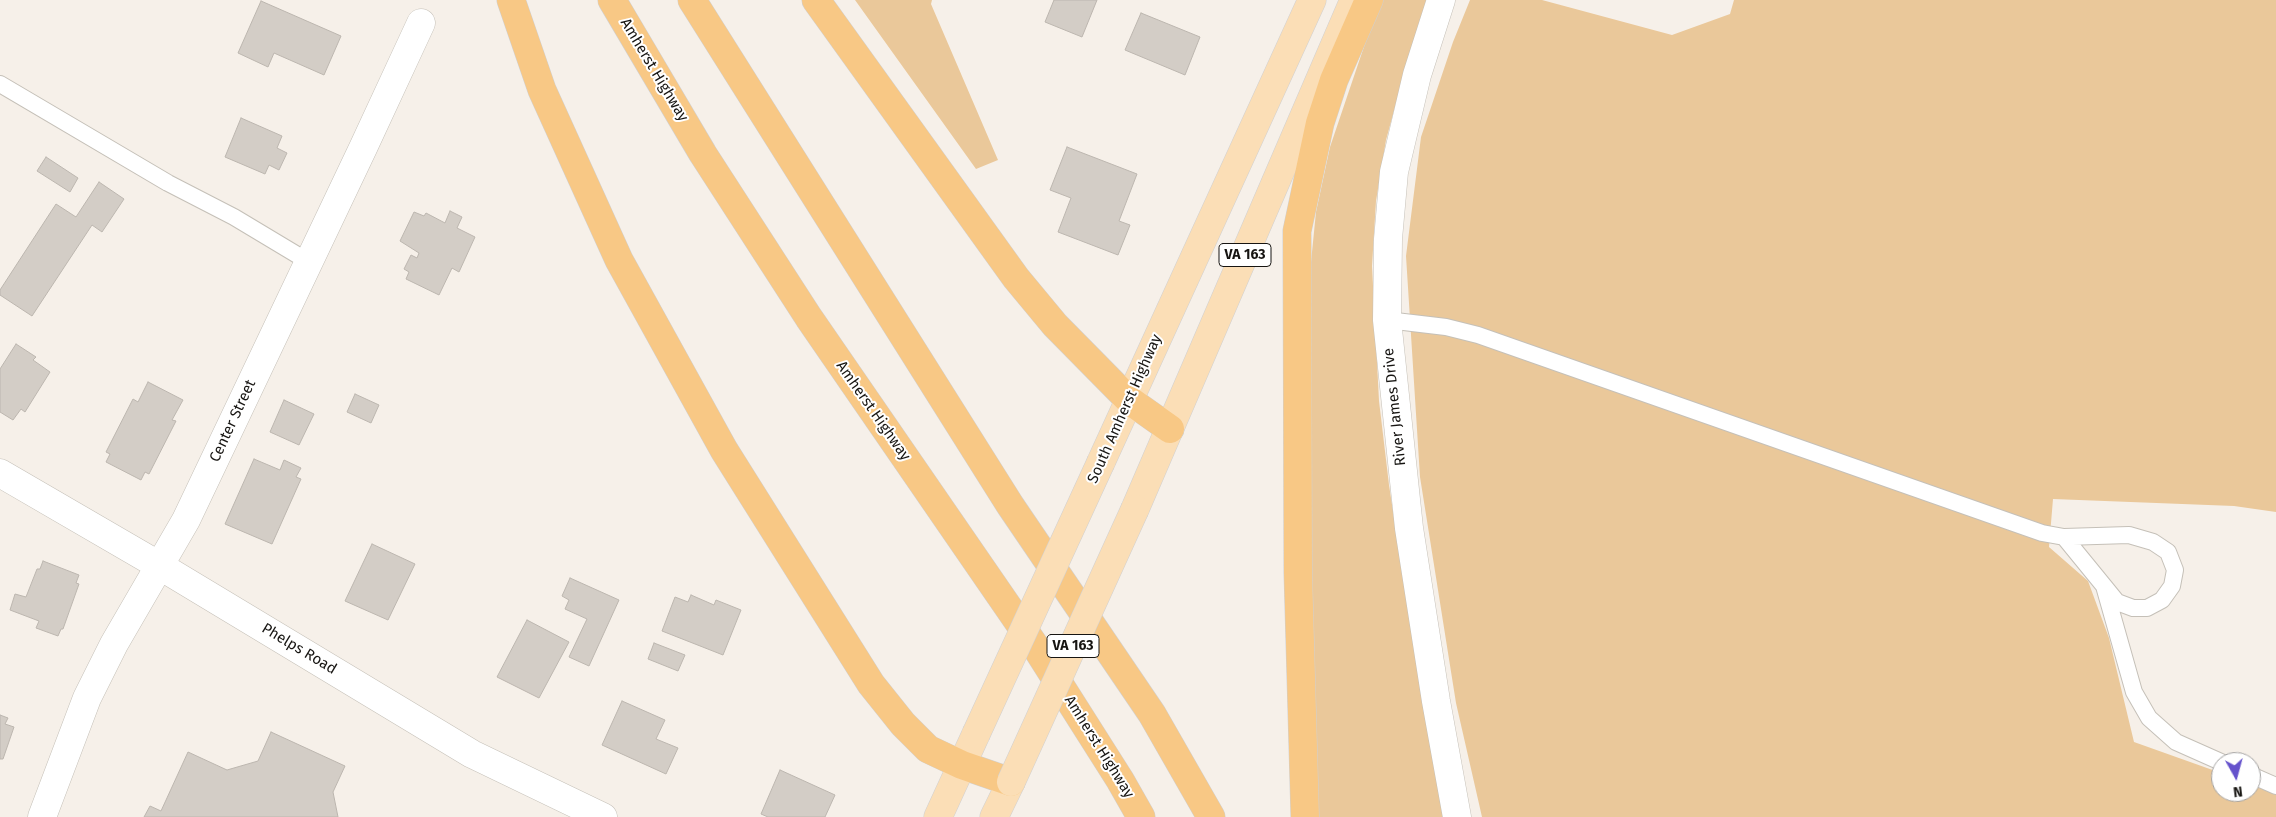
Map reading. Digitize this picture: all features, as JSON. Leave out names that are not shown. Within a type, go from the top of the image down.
[{"type":"highway","points":[[511,0],[542,90],[619,260],[724,450],[871,684],[903,724],[928,749],[962,765],[1011,782]]},
{"type":"highway","name":"Amherst Highway","points":[[612,0],[703,154],[804,310],[1037,649],[1120,780],[1141,817]]},
{"type":"highway","points":[[692,0],[1010,505],[1152,714],[1211,817]]},
{"type":"highway","points":[[816,0],[1016,278],[1055,326],[1129,400],[1170,429]]},
{"type":"highway","points":[[1305,817],[1298,572],[1297,231],[1320,123],[1334,80],[1369,0]]},
{"type":"main road","name":"South Amherst Highway","points":[[938,817],[1312,0]]},
{"type":"main road","name":"VA 163","points":[[994,817],[1135,509],[1354,0]]},
{"type":"street","name":"River James Drive","points":[[1441,0],[1417,75],[1394,172],[1388,239],[1387,320],[1409,528],[1436,701],[1457,817]]},
{"type":"street","name":"Center Street","points":[[42,817],[87,698],[114,644],[186,520],[421,23]]},
{"type":"street","name":"Phelps Road","points":[[0,472],[472,754],[603,817]]},
{"type":"lane","points":[[0,84],[168,183],[234,217],[309,262]]},
{"type":"lane","points":[[1387,320],[1446,326],[1478,335],[1909,488],[2042,533],[2064,537],[2129,535],[2153,542],[2168,552],[2175,570],[2172,586],[2162,600],[2147,608],[2133,608],[2117,602],[2064,537]]},
{"type":"lane","points":[[2104,586],[2134,692],[2149,718],[2176,742],[2211,757]]},
{"type":"lane","points":[[2261,779],[2276,786]]},
{"type":"shaded area","points":[[855,0],[932,0],[931,4],[998,160],[976,169]]},
{"type":"shaded area","points":[[1382,0],[1427,0],[1410,52],[1386,140],[1376,201],[1372,266],[1379,401],[1389,485],[1417,668],[1445,817],[1315,817],[1309,561],[1310,272],[1316,212],[1330,147],[1372,23]]},
{"type":"shaded area","points":[[1470,0],[1542,0],[1672,35],[1730,14],[1734,0],[2276,0],[2276,512],[2234,506],[2053,499],[2049,547],[2088,581],[2109,638],[2134,742],[2211,769],[2211,802],[2261,802],[2261,788],[2276,793],[2276,817],[1482,817],[1456,703],[1420,477],[1406,256],[1421,137],[1453,42]]},
{"type":"building","points":[[1054,0],[1097,0],[1082,37],[1045,22]]},
{"type":"building","points":[[261,1],[341,36],[324,75],[274,53],[268,67],[238,53]]},
{"type":"building","points":[[1141,13],[1200,37],[1185,75],[1125,50]]},
{"type":"building","points":[[241,118],[282,136],[277,148],[287,153],[279,170],[269,165],[265,174],[225,157]]},
{"type":"building","points":[[1067,147],[1137,174],[1119,221],[1130,225],[1118,255],[1058,232],[1071,198],[1050,190]]},
{"type":"building","points":[[46,157],[78,178],[70,192],[37,171]]},
{"type":"building","points":[[99,182],[124,199],[102,232],[92,225],[32,316],[0,295],[0,290],[56,204],[76,217]]},
{"type":"building","points":[[450,211],[462,217],[457,228],[475,237],[459,272],[452,268],[439,295],[406,279],[409,272],[404,269],[411,255],[417,258],[419,253],[400,241],[414,212],[424,216],[426,213],[445,223]]},
{"type":"building","points":[[16,344],[36,357],[33,360],[50,372],[25,412],[21,409],[13,420],[0,412],[0,369]]},
{"type":"building","points":[[148,382],[183,400],[172,420],[176,421],[149,474],[145,472],[141,480],[106,462],[110,454],[106,452],[133,399],[138,402]]},
{"type":"building","points":[[355,394],[379,405],[371,423],[347,412]]},
{"type":"building","points":[[284,400],[314,414],[299,445],[270,432]]},
{"type":"building","points":[[254,459],[280,470],[284,460],[301,468],[296,477],[301,479],[272,544],[225,524]]},
{"type":"building","points":[[372,544],[415,564],[388,620],[345,601]]},
{"type":"building","points":[[43,561],[79,575],[76,583],[79,584],[63,629],[61,629],[58,636],[36,628],[39,621],[10,610],[15,594],[26,597],[37,569],[40,569]]},
{"type":"building","points":[[570,578],[619,600],[589,666],[569,657],[587,619],[565,609],[569,600],[562,596]]},
{"type":"building","points":[[691,595],[714,605],[716,600],[741,610],[723,655],[662,631],[675,597],[688,602]]},
{"type":"building","points":[[527,620],[569,642],[539,698],[497,677]]},
{"type":"building","points":[[654,643],[685,655],[678,671],[648,659]]},
{"type":"building","points":[[622,701],[665,720],[656,739],[678,748],[666,774],[602,745]]},
{"type":"building","points":[[0,715],[8,718],[5,724],[14,727],[3,759],[0,759]]},
{"type":"building","points":[[271,732],[345,766],[333,792],[338,817],[144,817],[150,806],[161,811],[188,752],[227,770],[258,761]]},
{"type":"building","points":[[780,770],[835,795],[825,817],[768,817],[761,814]]}]
